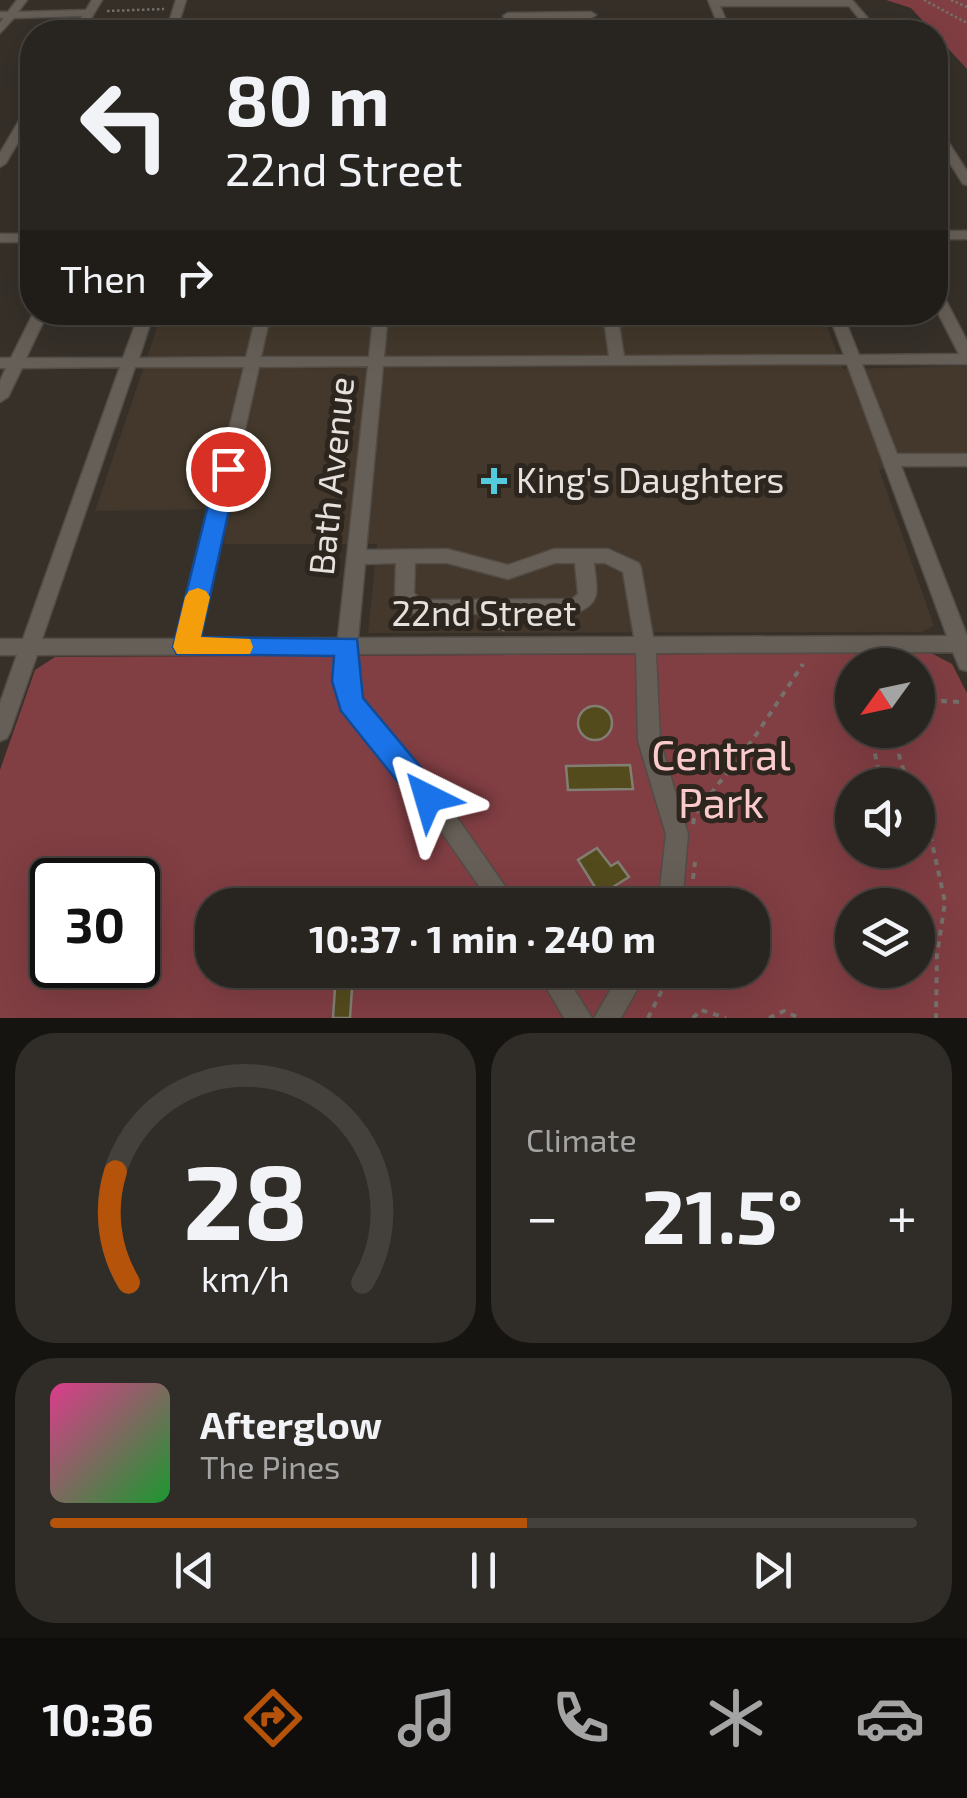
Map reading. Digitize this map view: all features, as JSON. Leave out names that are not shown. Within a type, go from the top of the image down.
[{"type":"street","points":[[0,30],[6,15],[22,0]]},
{"type":"street","points":[[86,20],[97,0]]},
{"type":"street","points":[[716,5],[852,3],[866,20]]},
{"type":"street","points":[[716,5],[862,14]]},
{"type":"street","points":[[6,15],[90,13]]},
{"type":"street","points":[[508,16],[591,16]]},
{"type":"street","points":[[550,16],[550,20]]},
{"type":"street","points":[[0,164],[7,141]]},
{"type":"street","points":[[948,152],[967,181]]},
{"type":"street","points":[[8,363],[967,357],[948,319]]},
{"type":"street","points":[[0,397],[8,363],[33,325]]},
{"type":"street","points":[[0,732],[142,325]]},
{"type":"street","points":[[186,647],[261,325]]},
{"type":"street","name":"Bath Avenue","points":[[380,325],[345,681],[358,715],[446,820],[494,888]]},
{"type":"street","points":[[612,325],[617,361]]},
{"type":"street","points":[[840,325],[964,650]]},
{"type":"street","points":[[890,460],[967,460]]},
{"type":"street","points":[[406,556],[406,600],[416,607],[576,606],[588,597],[584,556]]},
{"type":"street","points":[[357,557],[448,556],[508,572],[548,557],[584,556],[617,558],[632,568],[646,646],[649,741],[676,834],[671,888]]},
{"type":"street","name":"22nd Street","points":[[0,647],[646,646],[964,650]]},
{"type":"street","points":[[559,988],[578,1018]]},
{"type":"street","points":[[607,1018],[625,988]]},
{"type":"path","points":[[924,0],[967,24]]},
{"type":"path","points":[[951,0],[967,6]]},
{"type":"path","points":[[90,13],[180,3]]},
{"type":"path","points":[[493,622],[507,628],[515,622]]},
{"type":"path","points":[[692,836],[695,814],[754,738],[802,662]]},
{"type":"path","points":[[935,703],[960,702]]},
{"type":"path","points":[[692,887],[694,852]]},
{"type":"path","points":[[935,855],[946,902],[937,955],[936,1018]]},
{"type":"path","points":[[649,1018],[663,988]]},
{"type":"path","points":[[692,1018],[701,1010],[726,1018]]},
{"type":"path","points":[[769,1018],[784,1011],[799,1018]]},
{"type":"shaded area","name":"King's Daughters","points":[[158,325],[826,325],[843,369],[967,366],[967,467],[879,469],[934,626],[921,632],[368,633],[377,544],[224,544],[227,509],[95,511]]},
{"type":"green space","points":[[886,0],[967,0],[967,69],[948,48],[948,20],[922,20],[911,8]]},
{"type":"green space","name":"Central Park","points":[[835,653],[835,748],[935,748],[935,655],[952,664],[967,693],[967,1018],[0,1018],[0,770],[35,670],[55,657]]},
{"type":"building","points":[[595,706],[607,711],[612,723],[607,735],[595,740],[583,735],[578,723],[583,711]]},
{"type":"building","points":[[630,765],[633,789],[568,790],[566,766]]},
{"type":"building","points":[[597,848],[611,866],[618,862],[629,877],[611,888],[596,888],[578,860]]},
{"type":"building","points":[[335,988],[352,988],[350,1018],[333,1018]]},
{"type":"slow traffic","points":[[198,597],[186,647],[240,647]]},
{"type":"place","name":"King's Daughters","points":[[494,481]]},
{"type":"route","points":[[228,469],[186,647],[348,646],[345,681],[351,703],[428,798]]}]
